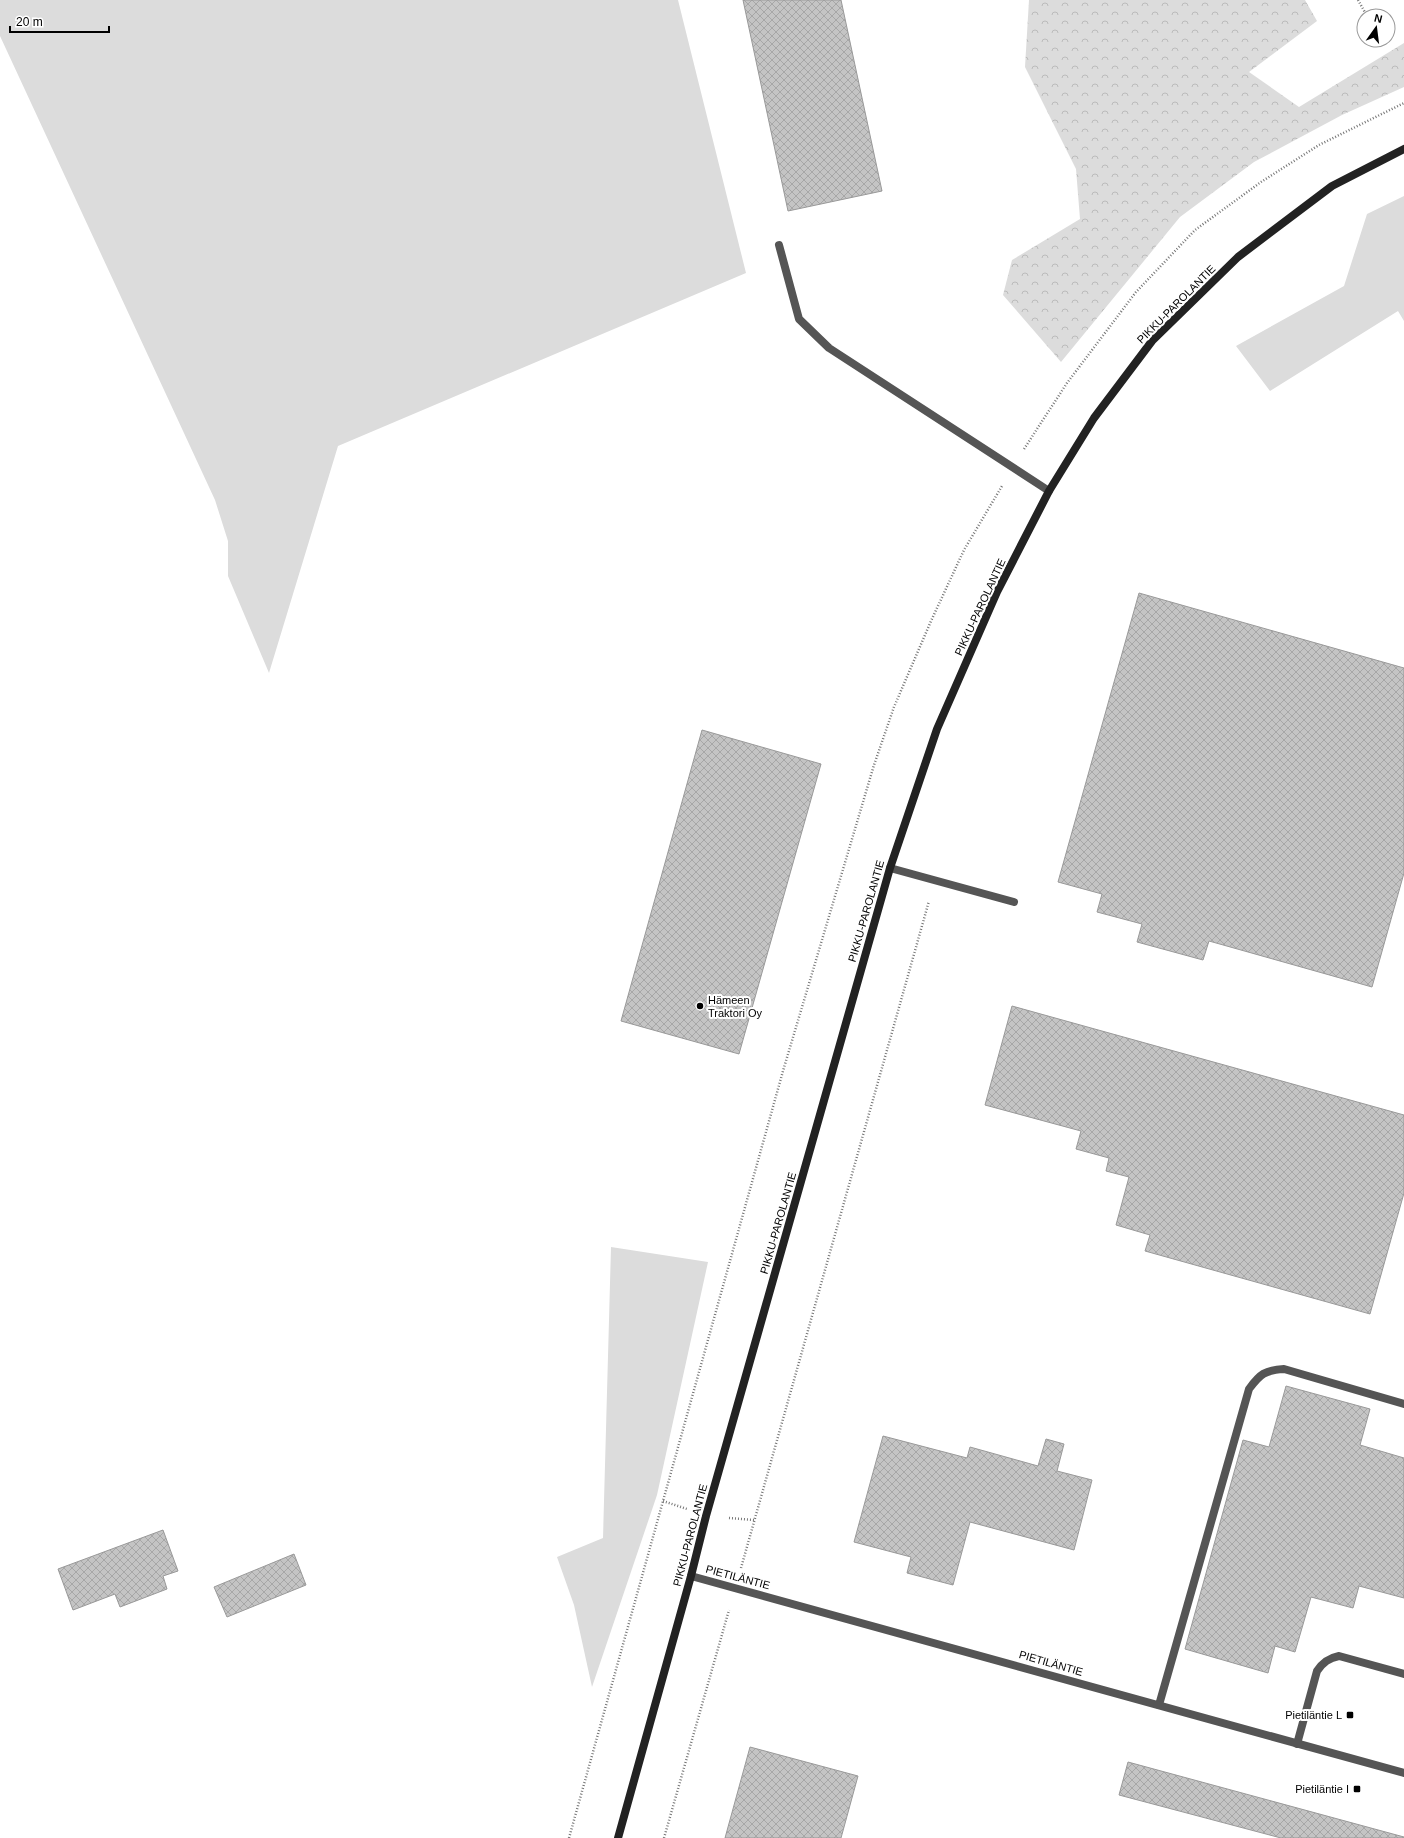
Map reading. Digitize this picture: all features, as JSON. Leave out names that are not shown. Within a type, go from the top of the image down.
[{"type":"main road","name":"PIKKU-PAROLANTIE","points":[[618,1838],[691,1576],[706,1516],[890,868],[937,729],[997,592],[1049,491],[1094,418],[1152,342],[1233,262],[1332,186],[1404,149]]},
{"type":"street","points":[[779,245],[799,319],[829,348],[1049,491]]},
{"type":"street","points":[[890,868],[1014,902]]},
{"type":"street","points":[[1159,1705],[1249,1389],[1256,1378],[1269,1370],[1284,1369],[1404,1404]]},
{"type":"street","name":"PIETILÄNTIE","points":[[691,1576],[1404,1773]]},
{"type":"street","points":[[1297,1744],[1317,1671],[1322,1663],[1331,1657],[1340,1656],[1404,1674]]},
{"type":"path","points":[[664,1838],[935,881]]},
{"type":"green space","points":[[0,0],[678,0],[746,273],[338,446],[269,673],[228,576],[228,541],[215,500],[0,36]]},
{"type":"green space","points":[[1029,0],[1305,0],[1317,21],[1249,72],[1299,107],[1404,43],[1404,87],[1342,115],[1254,162],[1180,217],[1061,362],[1003,295],[1012,260],[1080,219],[1076,169],[1025,67]]},
{"type":"green space","points":[[1404,196],[1404,321],[1398,311],[1270,391],[1236,346],[1344,286],[1367,214]]},
{"type":"green space","points":[[611,1247],[708,1262],[657,1495],[592,1687],[574,1605],[557,1557],[603,1538]]},
{"type":"building","points":[[743,0],[841,0],[882,191],[788,211]]},
{"type":"building","points":[[1139,593],[1404,668],[1404,873],[1372,987],[1209,941],[1203,960],[1137,942],[1142,924],[1097,912],[1102,894],[1058,882]]},
{"type":"building","points":[[702,730],[821,764],[739,1054],[621,1021]]},
{"type":"building","points":[[1012,1006],[1404,1115],[1404,1193],[1370,1314],[1145,1251],[1150,1235],[1116,1225],[1129,1177],[1106,1171],[1109,1158],[1076,1149],[1081,1131],[985,1105]]},
{"type":"building","points":[[1286,1386],[1370,1409],[1360,1445],[1404,1458],[1404,1598],[1359,1586],[1353,1608],[1311,1597],[1295,1652],[1275,1646],[1268,1673],[1185,1649],[1243,1440],[1269,1447]]},
{"type":"building","points":[[883,1436],[967,1458],[970,1447],[1038,1466],[1046,1439],[1064,1444],[1057,1471],[1092,1480],[1074,1550],[970,1522],[953,1585],[907,1573],[911,1557],[854,1542]]},
{"type":"building","points":[[163,1530],[178,1571],[163,1576],[167,1589],[120,1607],[115,1594],[73,1610],[58,1569]]},
{"type":"building","points":[[294,1554],[306,1585],[227,1617],[214,1587]]},
{"type":"building","points":[[750,1747],[858,1776],[841,1838],[725,1838]]},
{"type":"building","points":[[1128,1762],[1404,1838],[1281,1838],[1119,1795]]},
{"type":"place","name":"Hämeen Traktori Oy","points":[[700,1006]]},
{"type":"place","name":"Pietiläntie L","points":[[1350,1715]]},
{"type":"place","name":"Pietiläntie I","points":[[1357,1789]]}]
